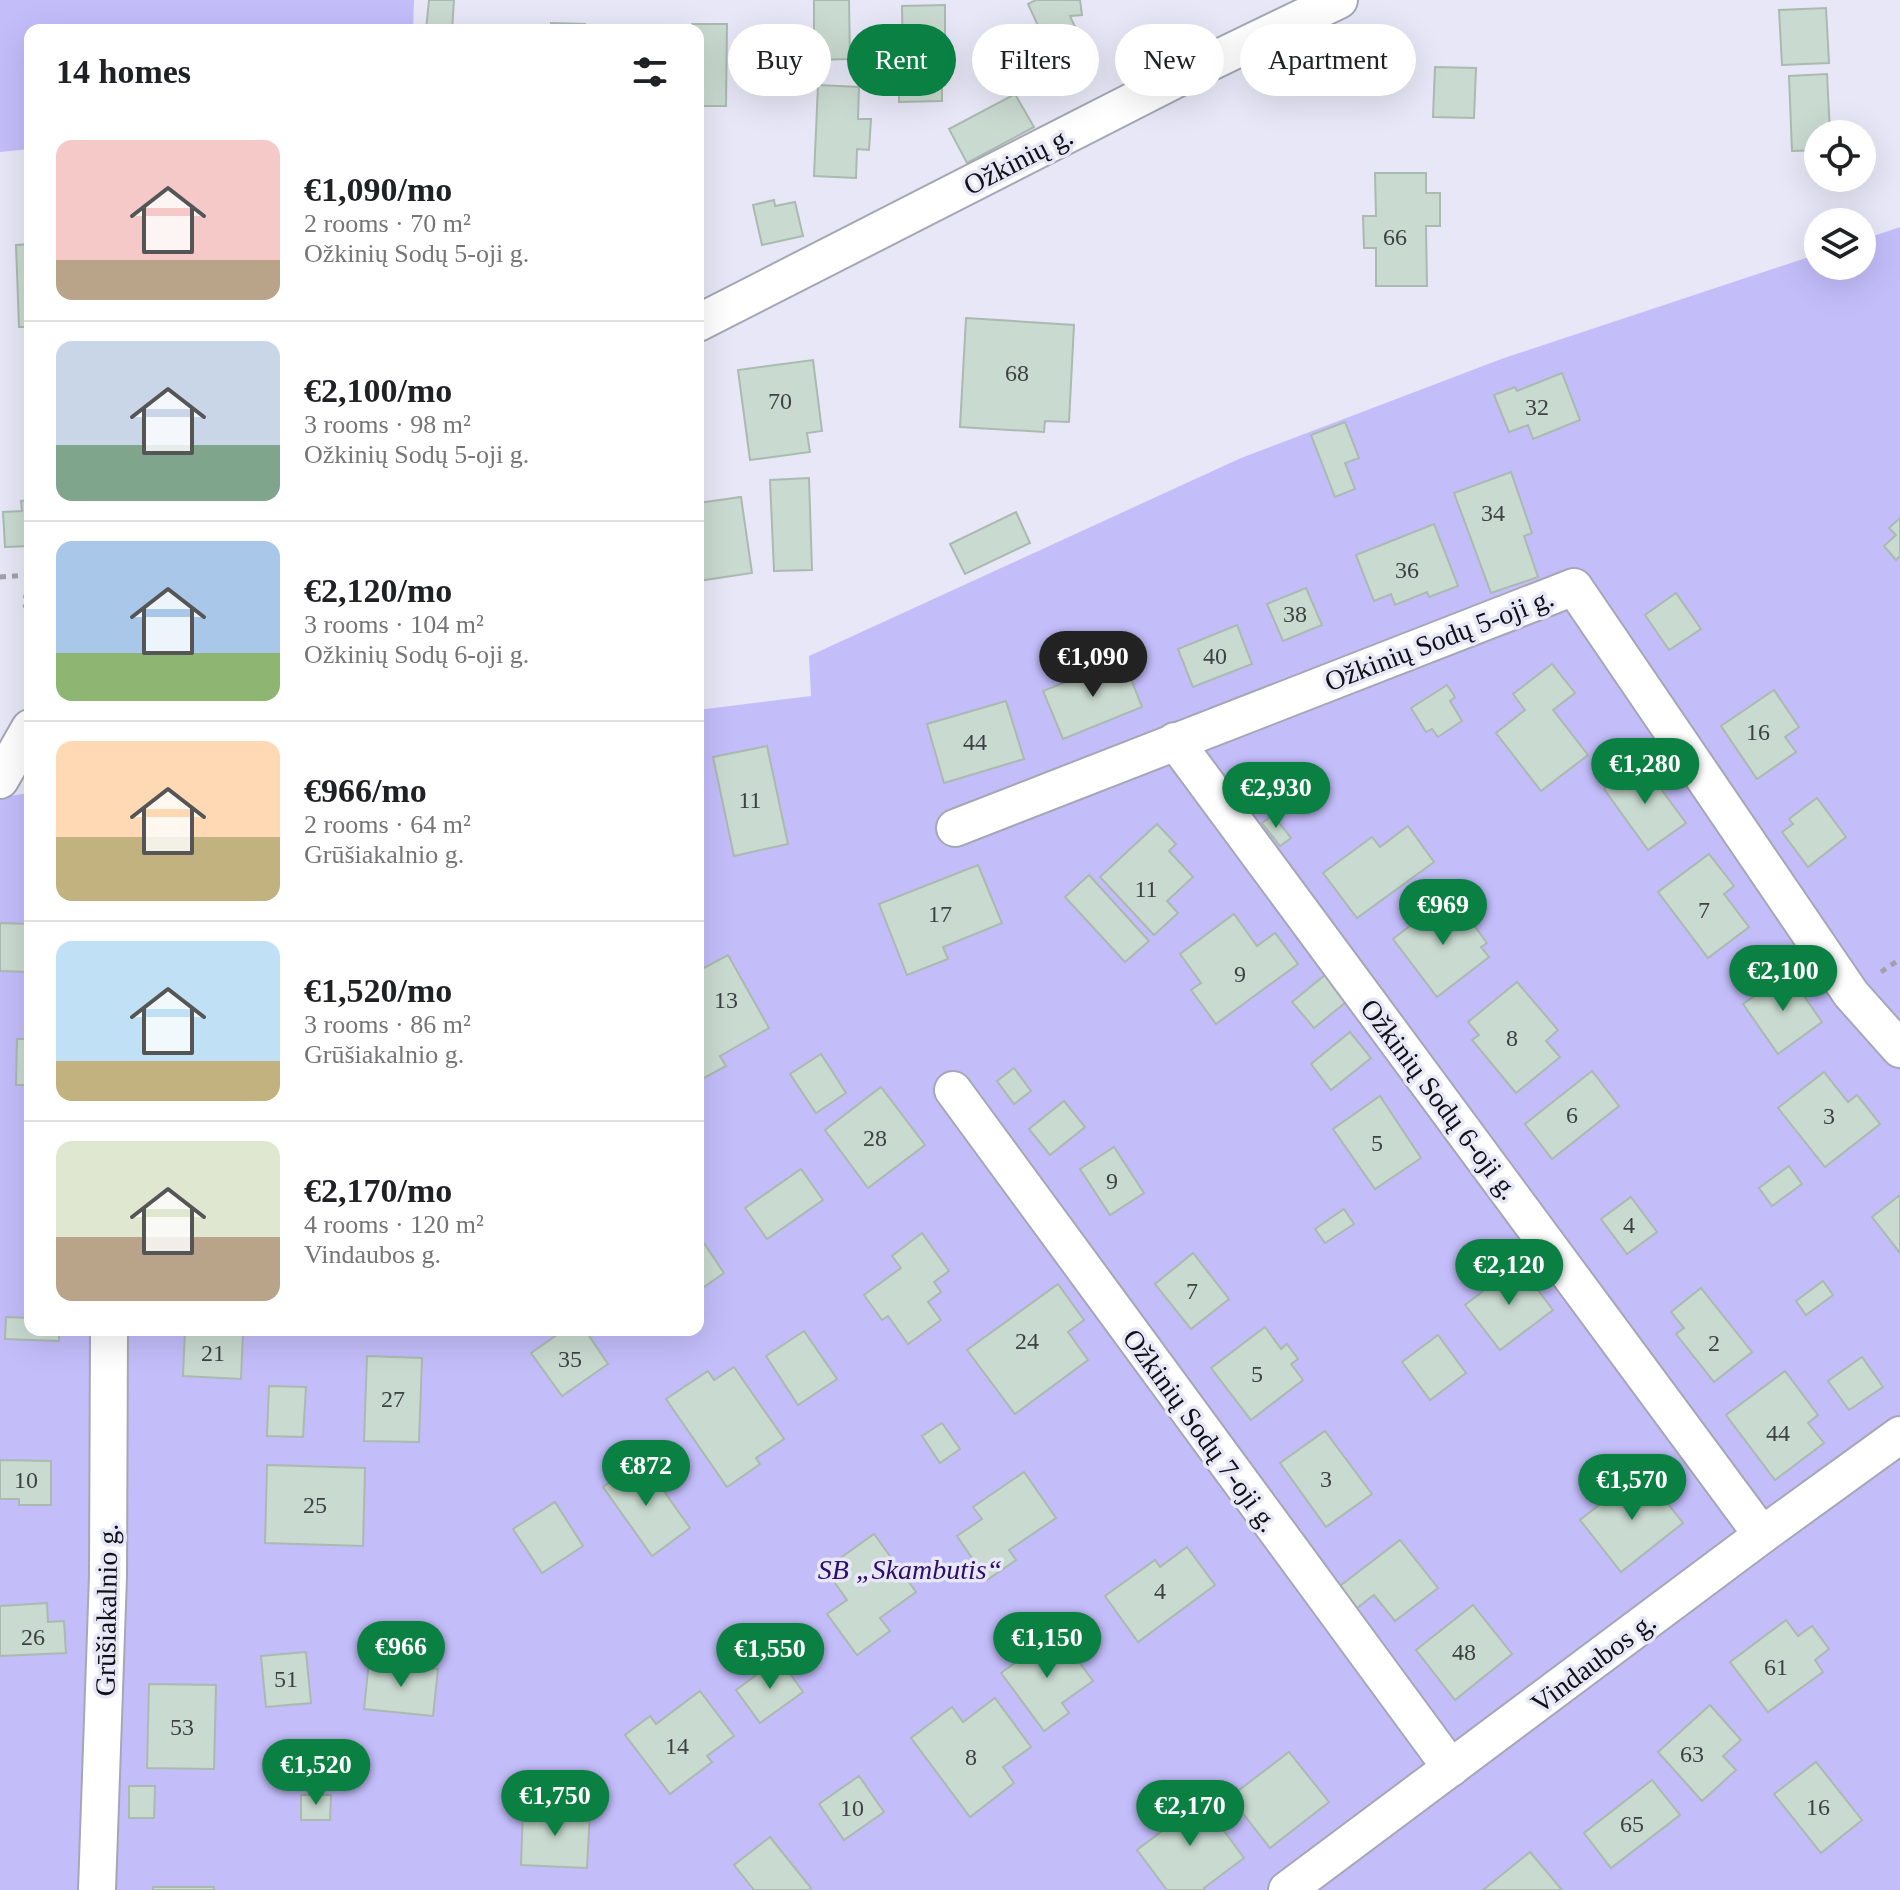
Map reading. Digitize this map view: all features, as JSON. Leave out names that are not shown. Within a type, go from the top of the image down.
[{"type":"street","name":"Ožkinių g.","points":[[704,320],[1339,0]]},
{"type":"street","name":"Ožkinių Sodų 5-oji g.","points":[[955,828],[1574,587],[1851,994],[1900,1049]]},
{"type":"street","points":[[0,780],[24,738]]},
{"type":"street","name":"Ožkinių Sodų 6-oji g.","points":[[1175,741],[1762,1535]]},
{"type":"street","name":"Ožkinių Sodų 7-oji g.","points":[[953,1090],[1451,1768]]},
{"type":"street","name":"Grūšiakalnio g.","points":[[97,1890],[108,1576],[109,1336]]},
{"type":"street","name":"Vindaubos g.","points":[[1287,1890],[1900,1435]]},
{"type":"path","points":[[0,577],[24,578]]},
{"type":"green space","points":[[0,0],[414,0],[413,24],[24,24],[24,150],[0,152]]},
{"type":"green space","name":"SB „Skambutis“","points":[[1900,227],[1900,1890],[0,1890],[2,797],[24,794],[24,1336],[704,1336],[704,709],[811,696],[809,656],[1241,458],[1504,358],[1804,259],[1804,280],[1876,280],[1876,235]]},
{"type":"building","points":[[429,0],[454,0],[452,24],[427,24]]},
{"type":"building","points":[[814,0],[849,0],[847,59],[831,60],[831,24],[814,24]]},
{"type":"building","points":[[1036,0],[1080,0],[1082,15],[1070,16],[1074,24],[1037,24],[1028,4]]},
{"type":"building","points":[[945,5],[945,24],[902,24],[902,6]]},
{"type":"building","points":[[1826,8],[1829,63],[1782,65],[1779,10]]},
{"type":"building","points":[[704,24],[727,24],[726,106],[704,106]]},
{"type":"building","points":[[1435,67],[1476,68],[1474,118],[1433,117]]},
{"type":"building","points":[[1827,74],[1829,120],[1804,120],[1804,151],[1792,151],[1789,76]]},
{"type":"building","points":[[831,86],[847,86],[847,96],[859,96],[858,119],[871,119],[869,150],[857,149],[856,178],[814,176],[818,96],[831,96]]},
{"type":"building","points":[[899,96],[942,96],[942,101],[899,102]]},
{"type":"building","points":[[1011,96],[1016,96],[1034,127],[967,163],[949,129]]},
{"type":"building","points":[[1375,173],[1426,173],[1426,193],[1440,193],[1440,226],[1426,226],[1427,286],[1376,286],[1376,248],[1364,248],[1363,216],[1376,216]]},
{"type":"building","points":[[774,200],[775,206],[795,202],[803,236],[762,245],[753,205]]},
{"type":"building","points":[[24,244],[24,327],[19,327],[16,245]]},
{"type":"building","points":[[966,318],[1074,325],[1069,422],[1045,421],[1044,432],[960,427]]},
{"type":"building","points":[[813,360],[822,431],[807,433],[810,452],[750,460],[738,370]]},
{"type":"building","points":[[1562,373],[1580,420],[1533,439],[1528,425],[1509,432],[1494,395],[1515,387],[1517,391]]},
{"type":"building","points":[[1345,422],[1359,458],[1345,463],[1355,489],[1335,497],[1311,435]]},
{"type":"building","points":[[1511,472],[1532,533],[1524,536],[1538,577],[1491,593],[1454,493]]},
{"type":"building","points":[[809,478],[812,570],[774,571],[770,480]]},
{"type":"building","points":[[741,497],[752,573],[704,580],[704,502]]},
{"type":"building","points":[[21,501],[24,501],[24,546],[5,547],[3,512],[22,511]]},
{"type":"building","points":[[1016,512],[1030,543],[965,574],[950,544]]},
{"type":"building","points":[[1900,518],[1900,556],[1896,560],[1884,546],[1896,535],[1889,528]]},
{"type":"building","points":[[1434,524],[1458,586],[1429,597],[1427,592],[1395,605],[1391,594],[1374,601],[1356,555]]},
{"type":"building","points":[[1306,588],[1322,625],[1283,641],[1267,604]]},
{"type":"building","points":[[1676,593],[1701,629],[1669,650],[1645,615]]},
{"type":"building","points":[[1237,625],[1252,664],[1193,687],[1178,649]]},
{"type":"building","points":[[1123,659],[1142,707],[1063,739],[1043,691]]},
{"type":"building","points":[[1552,664],[1575,693],[1553,710],[1588,755],[1541,791],[1496,733],[1525,710],[1513,694]]},
{"type":"building","points":[[1447,685],[1455,697],[1450,701],[1462,721],[1438,737],[1432,729],[1426,732],[1411,708]]},
{"type":"building","points":[[1774,690],[1799,727],[1785,737],[1796,752],[1757,779],[1721,726]]},
{"type":"building","points":[[1006,701],[1024,759],[944,783],[927,724]]},
{"type":"building","points":[[767,746],[788,844],[734,856],[713,757]]},
{"type":"building","points":[[1641,762],[1686,823],[1648,850],[1604,789]]},
{"type":"building","points":[[1817,798],[1846,837],[1808,867],[1782,832],[1793,824],[1789,819]]},
{"type":"building","points":[[1273,815],[1291,838],[1280,846],[1262,823]]},
{"type":"building","points":[[1157,824],[1176,844],[1169,851],[1193,877],[1167,901],[1178,913],[1154,935],[1100,877]]},
{"type":"building","points":[[1408,826],[1434,862],[1357,918],[1323,873],[1372,837],[1380,847]]},
{"type":"building","points":[[1709,854],[1734,886],[1724,894],[1749,927],[1708,958],[1658,892]]},
{"type":"building","points":[[978,865],[1002,923],[943,947],[948,959],[907,975],[879,904]]},
{"type":"building","points":[[1089,875],[1149,941],[1125,962],[1065,897]]},
{"type":"building","points":[[1445,899],[1458,917],[1464,912],[1487,943],[1481,947],[1489,957],[1437,997],[1393,939]]},
{"type":"building","points":[[1234,914],[1257,946],[1275,933],[1298,964],[1216,1024],[1191,990],[1201,983],[1180,954]]},
{"type":"building","points":[[0,923],[24,924],[24,972],[0,971]]},
{"type":"building","points":[[728,955],[769,1028],[720,1056],[726,1066],[704,1078],[704,968]]},
{"type":"building","points":[[1788,973],[1822,1022],[1778,1054],[1743,1004]]},
{"type":"building","points":[[1325,975],[1346,1002],[1314,1028],[1292,1002]]},
{"type":"building","points":[[1517,982],[1558,1030],[1546,1041],[1560,1057],[1516,1093],[1472,1040],[1479,1035],[1468,1022]]},
{"type":"building","points":[[1350,1032],[1371,1058],[1331,1090],[1311,1064]]},
{"type":"building","points":[[17,1039],[24,1039],[24,1085],[16,1085]]},
{"type":"building","points":[[821,1054],[846,1093],[816,1113],[790,1074]]},
{"type":"building","points":[[1014,1068],[1031,1091],[1014,1104],[997,1081]]},
{"type":"building","points":[[1592,1071],[1619,1106],[1552,1159],[1525,1124]]},
{"type":"building","points":[[1824,1072],[1848,1102],[1857,1095],[1880,1124],[1825,1167],[1778,1108]]},
{"type":"building","points":[[881,1087],[925,1145],[868,1188],[825,1130]]},
{"type":"building","points":[[1380,1096],[1421,1158],[1375,1189],[1333,1129]]},
{"type":"building","points":[[1064,1101],[1085,1127],[1050,1155],[1029,1129]]},
{"type":"building","points":[[1114,1147],[1144,1193],[1110,1215],[1080,1169]]},
{"type":"building","points":[[1789,1166],[1802,1184],[1772,1206],[1759,1188]]},
{"type":"building","points":[[801,1169],[823,1200],[767,1239],[745,1208]]},
{"type":"building","points":[[1900,1195],[1900,1253],[1872,1217]]},
{"type":"building","points":[[1631,1197],[1657,1232],[1627,1254],[1601,1219]]},
{"type":"building","points":[[1344,1209],[1354,1224],[1325,1243],[1315,1229]]},
{"type":"building","points":[[922,1233],[949,1271],[934,1282],[941,1292],[928,1302],[941,1320],[908,1344],[888,1316],[882,1320],[864,1295],[901,1268],[892,1256]]},
{"type":"building","points":[[704,1243],[724,1273],[704,1287]]},
{"type":"building","points":[[1193,1253],[1229,1299],[1191,1329],[1155,1284]]},
{"type":"building","points":[[1518,1264],[1553,1310],[1500,1350],[1465,1305]]},
{"type":"building","points":[[1823,1281],[1833,1295],[1806,1315],[1796,1301]]},
{"type":"building","points":[[1058,1284],[1084,1320],[1068,1332],[1088,1360],[1015,1414],[967,1350]]},
{"type":"building","points":[[1701,1288],[1752,1352],[1714,1382],[1676,1334],[1684,1328],[1671,1312]]},
{"type":"building","points":[[6,1317],[24,1318],[24,1336],[59,1336],[59,1341],[5,1339]]},
{"type":"building","points":[[1265,1327],[1281,1349],[1287,1344],[1298,1359],[1291,1364],[1303,1380],[1251,1420],[1211,1368]]},
{"type":"building","points":[[804,1331],[837,1379],[798,1405],[766,1356]]},
{"type":"building","points":[[1438,1335],[1466,1373],[1430,1400],[1402,1362]]},
{"type":"building","points":[[185,1336],[243,1336],[241,1379],[183,1376]]},
{"type":"building","points":[[555,1336],[589,1336],[608,1364],[562,1396],[531,1353]]},
{"type":"building","points":[[367,1356],[422,1358],[419,1442],[364,1441]]},
{"type":"building","points":[[1862,1357],[1883,1387],[1849,1410],[1828,1381]]},
{"type":"building","points":[[734,1367],[784,1439],[756,1458],[760,1464],[727,1487],[666,1399],[708,1371],[714,1380]]},
{"type":"building","points":[[1785,1371],[1818,1415],[1808,1423],[1824,1443],[1775,1480],[1726,1415]]},
{"type":"building","points":[[269,1386],[306,1387],[303,1437],[267,1436]]},
{"type":"building","points":[[942,1423],[960,1449],[940,1463],[922,1436]]},
{"type":"building","points":[[1325,1431],[1372,1494],[1326,1527],[1280,1463]]},
{"type":"building","points":[[641,1459],[690,1528],[652,1556],[603,1487]]},
{"type":"building","points":[[0,1460],[51,1461],[51,1505],[19,1505],[19,1499],[0,1499]]},
{"type":"building","points":[[267,1465],[365,1468],[363,1546],[265,1543]]},
{"type":"building","points":[[1642,1471],[1683,1523],[1621,1572],[1580,1520]]},
{"type":"building","points":[[1024,1472],[1056,1518],[1009,1550],[1016,1560],[987,1580],[957,1536],[982,1519],[973,1507]]},
{"type":"building","points":[[555,1502],[583,1546],[542,1573],[513,1529]]},
{"type":"building","points":[[874,1534],[916,1592],[880,1618],[890,1631],[857,1655],[827,1614],[847,1600],[825,1569]]},
{"type":"building","points":[[1400,1540],[1438,1588],[1395,1621],[1374,1595],[1357,1608],[1340,1586]]},
{"type":"building","points":[[1187,1547],[1215,1585],[1138,1642],[1105,1596],[1155,1560],[1160,1567]]},
{"type":"building","points":[[47,1603],[48,1622],[64,1621],[66,1653],[0,1656],[0,1606]]},
{"type":"building","points":[[1473,1605],[1512,1654],[1455,1700],[1416,1650]]},
{"type":"building","points":[[1786,1620],[1798,1636],[1812,1626],[1829,1649],[1815,1660],[1823,1672],[1768,1712],[1730,1662]]},
{"type":"building","points":[[1057,1632],[1093,1681],[1062,1703],[1069,1713],[1044,1731],[1001,1673]]},
{"type":"building","points":[[306,1652],[311,1703],[266,1707],[261,1656]]},
{"type":"building","points":[[779,1658],[803,1692],[760,1723],[736,1690]]},
{"type":"building","points":[[369,1662],[438,1669],[433,1716],[364,1709]]},
{"type":"building","points":[[149,1684],[216,1685],[214,1769],[147,1768]]},
{"type":"building","points":[[700,1691],[734,1736],[707,1756],[712,1762],[670,1794],[625,1735],[650,1716],[656,1724]]},
{"type":"building","points":[[995,1698],[1031,1747],[1003,1767],[1014,1783],[970,1817],[911,1738],[952,1707],[963,1722]]},
{"type":"building","points":[[1710,1705],[1741,1740],[1723,1756],[1736,1770],[1702,1801],[1658,1752]]},
{"type":"building","points":[[1289,1752],[1329,1802],[1270,1848],[1230,1797]]},
{"type":"building","points":[[1816,1762],[1862,1820],[1821,1853],[1774,1794]]},
{"type":"building","points":[[859,1776],[884,1812],[844,1840],[819,1804]]},
{"type":"building","points":[[1652,1780],[1680,1815],[1611,1868],[1584,1833]]},
{"type":"building","points":[[129,1786],[155,1786],[154,1818],[129,1818]]},
{"type":"building","points":[[1196,1793],[1244,1858],[1205,1890],[1167,1890],[1137,1850],[1162,1831],[1156,1823]]},
{"type":"building","points":[[301,1795],[331,1795],[330,1820],[301,1820]]},
{"type":"building","points":[[523,1808],[590,1811],[587,1868],[521,1865]]},
{"type":"building","points":[[770,1837],[811,1888],[809,1890],[754,1890],[734,1865]]},
{"type":"building","points":[[1530,1852],[1562,1890],[1483,1890]]},
{"type":"building","points":[[153,1887],[214,1887],[214,1890],[153,1890]]}]
